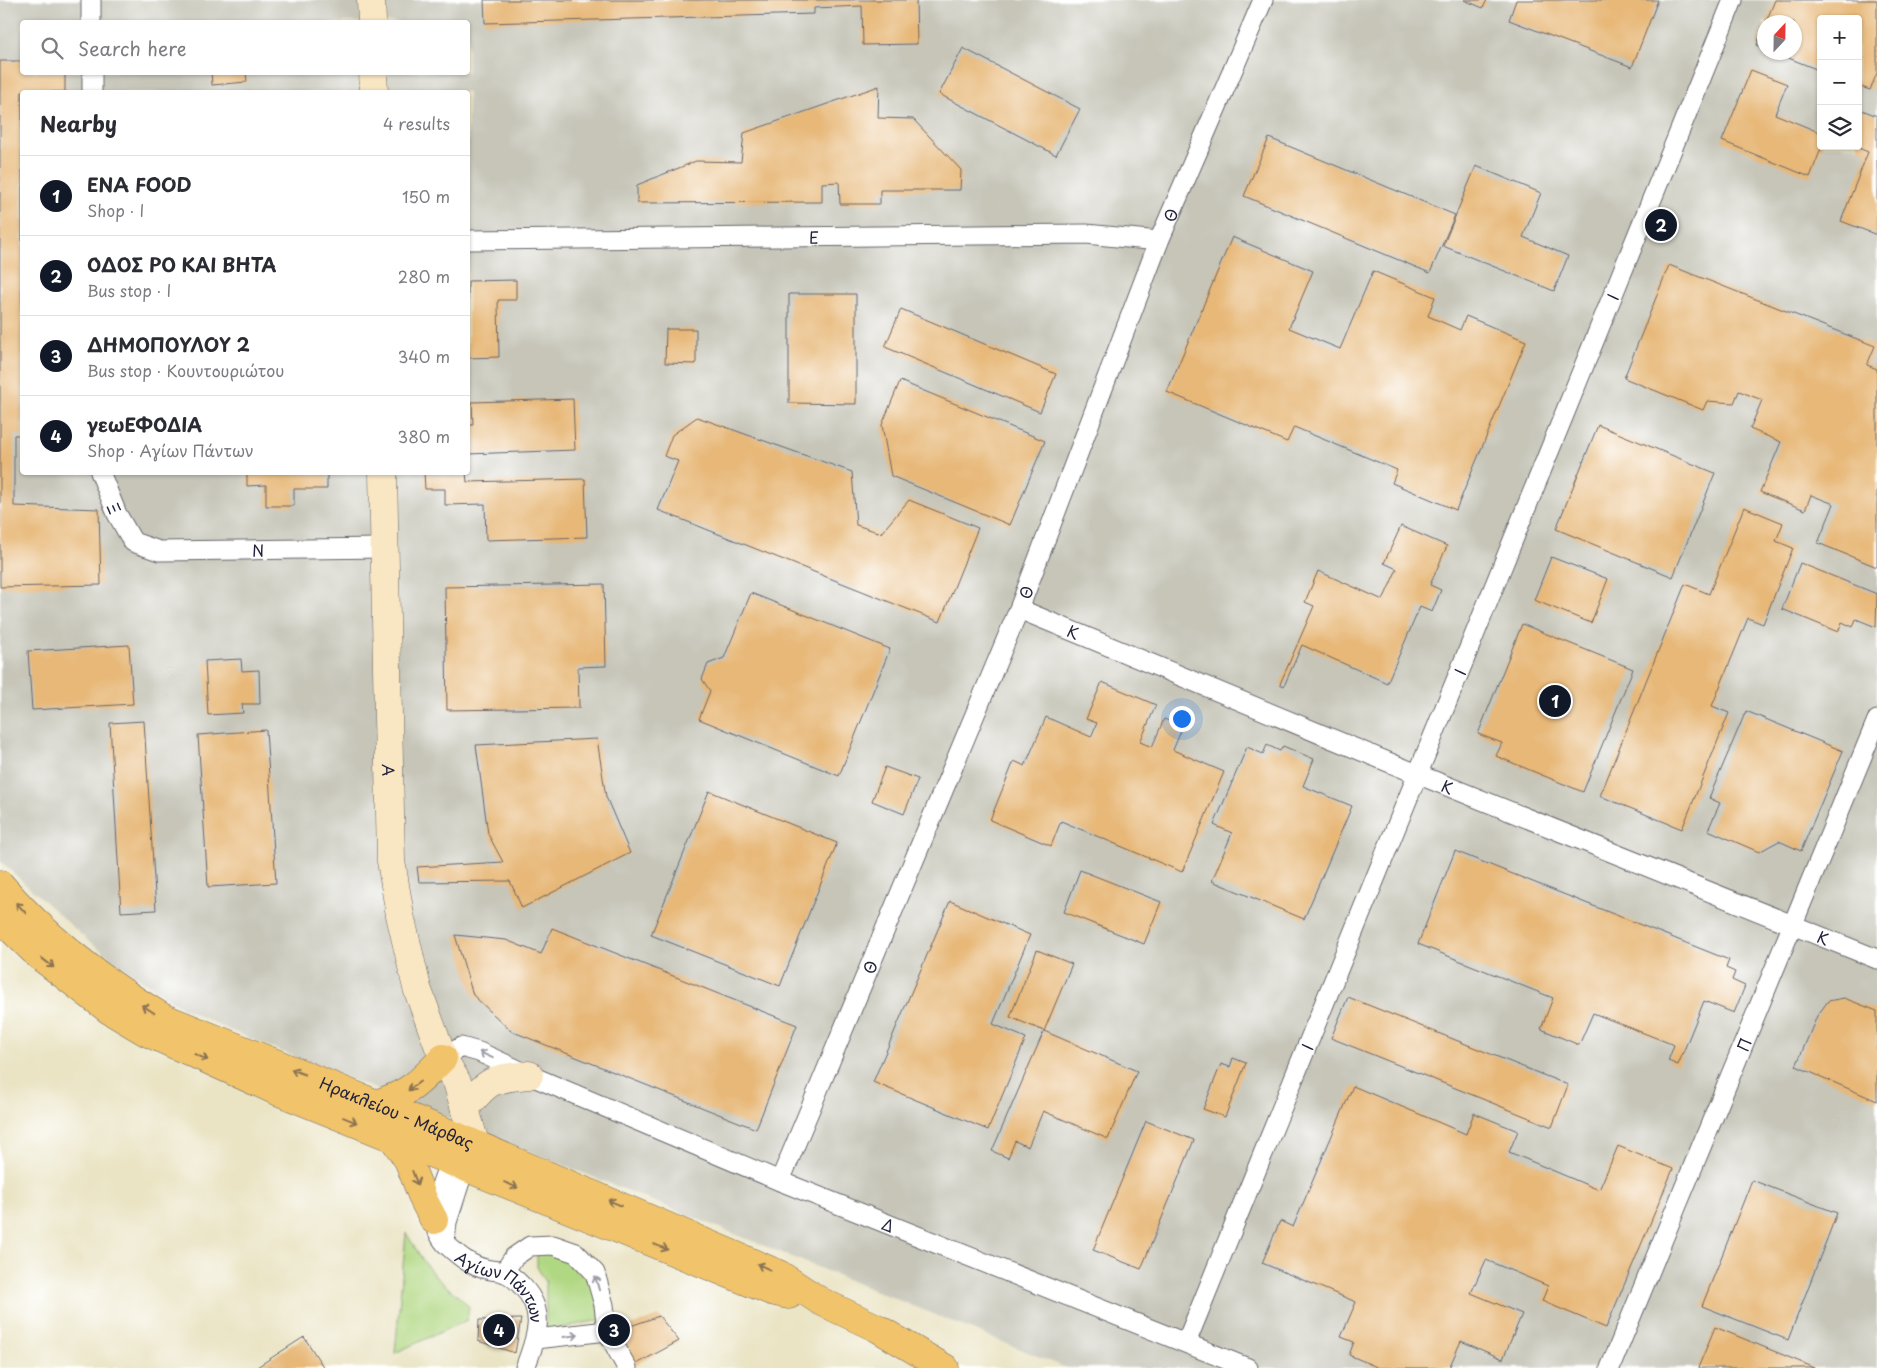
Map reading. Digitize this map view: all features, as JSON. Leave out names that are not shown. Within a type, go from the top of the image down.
[{"type":"main road","name":"Ηρακλείου - Μάρθας","points":[[0,884],[22,910],[71,955],[128,997],[162,1017],[378,1103],[462,1151],[771,1291],[820,1301],[877,1328],[945,1368]]},
{"type":"main road","name":"Ηρακλείου - Μάρθας","points":[[0,918],[38,955],[109,1010],[146,1032],[272,1089],[393,1138],[462,1151]]},
{"type":"main road","points":[[378,1103],[401,1096],[422,1080],[442,1058]]},
{"type":"main road","points":[[393,1138],[408,1160],[424,1201],[440,1232]]},
{"type":"street","points":[[91,0],[91,20]]},
{"type":"street","points":[[371,0],[372,20]]},
{"type":"street","name":"Θ","points":[[780,1181],[1019,609],[1159,241],[1263,0]]},
{"type":"street","name":"Ι","points":[[1186,1343],[1733,0]]},
{"type":"street","points":[[92,75],[92,90]]},
{"type":"street","points":[[374,75],[374,90]]},
{"type":"street","name":"Ε","points":[[470,240],[1086,234],[1159,241]]},
{"type":"street","name":"Ξ","points":[[101,475],[117,514],[133,542]]},
{"type":"street","name":"Α","points":[[383,475],[391,861],[416,988],[442,1058],[457,1082],[465,1109],[462,1151]]},
{"type":"street","name":"Ν","points":[[133,542],[159,551],[384,548]]},
{"type":"street","name":"Κ","points":[[1019,609],[1417,774],[1877,959]]},
{"type":"street","name":"Π","points":[[1610,1368],[1877,720]]},
{"type":"street","name":"Δ","points":[[442,1058],[461,1047],[479,1052],[780,1181],[1248,1368]]},
{"type":"street","name":"Α","points":[[442,1058],[443,1090],[462,1151]]},
{"type":"street","points":[[465,1109],[485,1085],[498,1078],[529,1075]]},
{"type":"street","points":[[440,1232],[439,1193],[462,1151]]},
{"type":"street","name":"Αγίων Πάντων","points":[[462,1151],[446,1222],[440,1232],[464,1260],[484,1269],[504,1272],[516,1280],[535,1301],[538,1316],[536,1339],[526,1368]]},
{"type":"street","points":[[504,1272],[514,1256],[530,1246],[553,1244],[576,1253],[594,1273],[604,1305],[607,1331],[626,1368]]},
{"type":"street","points":[[536,1339],[607,1331]]},
{"type":"shaded area","points":[[0,0],[1877,0],[1877,1368],[1067,1368],[229,1030],[183,1008],[87,940],[0,861]]},
{"type":"green space","points":[[406,1233],[432,1273],[469,1307],[467,1320],[395,1353]]},
{"type":"green space","points":[[568,1248],[597,1282],[600,1320],[546,1331],[546,1282],[537,1267],[537,1254]]},
{"type":"building","points":[[484,0],[916,0],[917,44],[863,45],[862,6],[814,8],[814,14],[485,23]]},
{"type":"building","points":[[1464,0],[1487,0],[1483,8]]},
{"type":"building","points":[[1516,0],[1658,0],[1632,67],[1509,20]]},
{"type":"building","points":[[1775,0],[1877,0],[1877,73],[1870,90],[1862,87],[1862,15],[1817,15],[1817,69],[1794,60],[1802,60],[1802,15],[1769,15]]},
{"type":"building","points":[[963,48],[1080,109],[1056,155],[939,94]]},
{"type":"building","points":[[0,61],[20,61],[20,75],[65,75],[65,90],[20,90],[20,435],[14,435],[14,506],[99,509],[101,585],[0,587]]},
{"type":"building","points":[[1751,70],[1787,84],[1775,114],[1817,131],[1817,150],[1820,150],[1810,177],[1722,141]]},
{"type":"building","points":[[211,75],[246,75],[247,82],[212,85]]},
{"type":"building","points":[[879,86],[878,118],[913,119],[961,170],[960,190],[880,190],[880,204],[840,204],[839,182],[822,183],[822,202],[637,203],[637,185],[696,161],[741,162],[744,133]]},
{"type":"building","points":[[1862,110],[1877,116],[1877,235],[1841,221],[1868,152],[1862,149]]},
{"type":"building","points":[[1269,138],[1455,215],[1430,273],[1244,196]]},
{"type":"building","points":[[1476,166],[1541,193],[1523,237],[1568,256],[1554,291],[1443,246]]},
{"type":"building","points":[[1232,237],[1313,271],[1289,328],[1340,349],[1373,271],[1435,297],[1428,316],[1460,330],[1466,316],[1526,341],[1456,510],[1392,483],[1397,470],[1294,427],[1287,442],[1167,392]]},
{"type":"building","points":[[1669,265],[1875,346],[1867,365],[1877,369],[1877,567],[1818,543],[1834,504],[1811,495],[1805,510],[1760,492],[1781,442],[1750,429],[1762,400],[1739,391],[1734,403],[1707,401],[1703,410],[1624,378]]},
{"type":"building","points":[[516,280],[516,300],[498,300],[499,357],[470,358],[470,281]]},
{"type":"building","points":[[789,294],[856,294],[856,404],[789,403]]},
{"type":"building","points":[[901,309],[1056,374],[1040,412],[885,347]]},
{"type":"building","points":[[666,329],[696,329],[696,364],[665,363]]},
{"type":"building","points":[[900,381],[1045,441],[1010,525],[891,476],[882,425]]},
{"type":"building","points":[[573,399],[575,450],[470,454],[470,425],[473,425],[472,402]]},
{"type":"building","points":[[697,417],[852,472],[856,525],[881,533],[909,500],[978,528],[940,622],[658,510],[678,461],[664,456],[672,435]]},
{"type":"building","points":[[1598,425],[1715,473],[1673,577],[1556,529]]},
{"type":"building","points":[[247,475],[327,475],[327,489],[294,489],[294,506],[266,506],[266,485],[247,486]]},
{"type":"building","points":[[424,475],[466,475],[467,482],[585,479],[587,537],[486,540],[485,504],[445,505],[445,489],[425,489]]},
{"type":"building","points":[[1744,507],[1783,523],[1776,541],[1793,548],[1763,624],[1748,618],[1712,706],[1729,713],[1682,829],[1600,796],[1685,584],[1709,594]]},
{"type":"building","points":[[1401,526],[1447,546],[1430,585],[1441,590],[1432,612],[1420,607],[1387,683],[1302,645],[1284,686],[1280,684],[1314,606],[1305,602],[1318,571],[1383,600],[1397,569],[1384,563]]},
{"type":"building","points":[[1551,557],[1608,579],[1591,623],[1534,600]]},
{"type":"building","points":[[1800,563],[1877,594],[1876,627],[1856,619],[1853,627],[1842,622],[1838,632],[1782,609]]},
{"type":"building","points":[[604,584],[606,666],[578,667],[579,708],[447,710],[445,587]]},
{"type":"building","points":[[751,593],[890,649],[839,776],[699,719],[710,691],[702,679],[708,664],[724,658]]},
{"type":"building","points":[[1522,624],[1633,669],[1583,792],[1496,756],[1502,743],[1478,734]]},
{"type":"building","points":[[129,645],[133,704],[32,710],[28,651]]},
{"type":"building","points":[[241,659],[242,671],[259,670],[260,704],[242,704],[243,713],[208,715],[205,661]]},
{"type":"building","points":[[1102,682],[1156,705],[1140,742],[1152,747],[1164,719],[1183,726],[1173,750],[1224,772],[1182,872],[1061,821],[1051,846],[990,820],[1014,761],[1025,766],[1046,717],[1091,737],[1097,723],[1086,719]]},
{"type":"building","points":[[1746,711],[1843,751],[1801,851],[1779,841],[1759,852],[1708,830],[1720,803],[1709,798]]},
{"type":"building","points":[[144,721],[156,910],[121,912],[110,723]]},
{"type":"building","points":[[266,730],[276,883],[208,887],[198,735]]},
{"type":"building","points":[[597,739],[606,797],[630,853],[522,908],[510,881],[419,882],[417,867],[503,862],[488,834],[476,745]]},
{"type":"building","points":[[1267,745],[1280,751],[1283,746],[1314,759],[1303,786],[1352,806],[1304,919],[1212,881],[1232,833],[1214,825],[1247,747],[1263,754]]},
{"type":"building","points":[[885,767],[918,779],[904,814],[872,801]]},
{"type":"building","points":[[709,791],[837,843],[780,986],[651,935]]},
{"type":"building","points":[[1455,851],[1729,960],[1726,968],[1735,972],[1732,980],[1745,986],[1734,1013],[1704,1001],[1678,1065],[1668,1061],[1674,1045],[1593,1013],[1579,1045],[1541,1029],[1553,998],[1418,944]]},
{"type":"building","points":[[1080,870],[1161,902],[1144,944],[1064,912]]},
{"type":"building","points":[[950,901],[1030,935],[993,1024],[1026,1038],[988,1130],[873,1082]]},
{"type":"building","points":[[552,928],[797,1025],[756,1129],[511,1031],[473,995],[455,935],[506,940],[541,954]]},
{"type":"building","points":[[1037,950],[1072,964],[1044,1031],[1010,1017]]},
{"type":"building","points":[[1348,997],[1568,1085],[1552,1127],[1331,1038]]},
{"type":"building","points":[[1844,998],[1877,1011],[1877,1101],[1796,1066],[1817,1016],[1828,1001]]},
{"type":"building","points":[[1044,1031],[1137,1071],[1108,1139],[1043,1111],[1028,1147],[1015,1141],[1008,1158],[992,1151]]},
{"type":"building","points":[[1233,1058],[1246,1063],[1225,1117],[1203,1109],[1221,1064],[1230,1067]]},
{"type":"building","points":[[1353,1086],[1466,1134],[1474,1113],[1518,1131],[1509,1152],[1599,1190],[1618,1146],[1673,1169],[1606,1328],[1542,1301],[1548,1286],[1486,1260],[1471,1293],[1522,1314],[1503,1359],[1461,1341],[1449,1368],[1379,1368],[1349,1355],[1354,1342],[1341,1337],[1356,1302],[1262,1263],[1280,1221],[1293,1227]]},
{"type":"building","points":[[1146,1121],[1194,1140],[1141,1269],[1093,1250]]},
{"type":"building","points":[[1752,1180],[1837,1213],[1788,1340],[1702,1306]]},
{"type":"building","points":[[659,1316],[679,1341],[631,1367],[619,1330]]},
{"type":"building","points":[[521,1319],[515,1353],[478,1341],[479,1320]]},
{"type":"building","points":[[1715,1327],[1815,1368],[1698,1368]]},
{"type":"building","points":[[304,1337],[324,1368],[257,1367]]},
{"type":"place","name":"ΟΔΟΣ ΡΟ ΚΑΙ ΒΗΤΑ","points":[[1661,225]]},
{"type":"place","name":"ENA FOOD","points":[[1555,701]]},
{"type":"place","name":"γεωΕΦΟΔΙΑ","points":[[499,1330]]},
{"type":"place","name":"ΔΗΜΟΠΟΥΛΟΥ 2","points":[[614,1330]]}]
